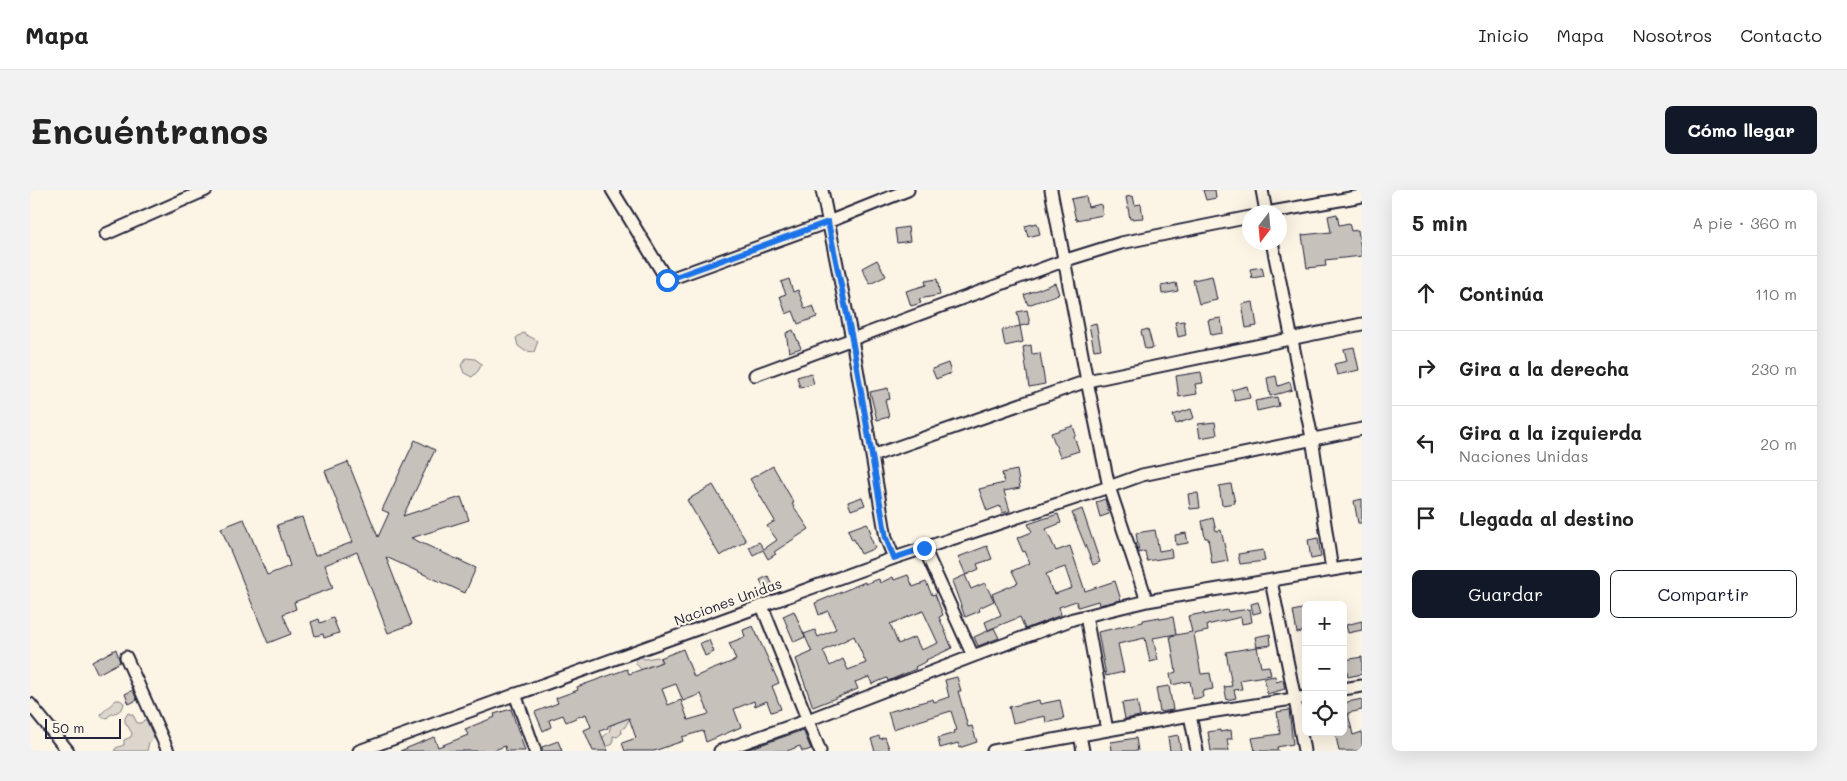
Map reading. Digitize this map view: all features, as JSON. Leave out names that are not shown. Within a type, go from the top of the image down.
[{"type":"street","points":[[106,234],[206,190]]},
{"type":"street","points":[[612,190],[667,280],[828,222],[908,190]]},
{"type":"street","points":[[822,190],[852,339],[886,538],[894,558]]},
{"type":"street","points":[[1051,190],[1063,261],[1110,487],[1147,602]]},
{"type":"street","points":[[1262,190],[1265,205]]},
{"type":"street","points":[[1287,209],[1362,196]]},
{"type":"street","points":[[756,376],[1063,261],[1121,242],[1242,219]]},
{"type":"street","points":[[1274,250],[1312,438],[1332,570]]},
{"type":"street","points":[[872,456],[1087,381],[1362,324]]},
{"type":"street","name":"Naciones Unidas","points":[[359,751],[894,558],[1142,475],[1362,429]]},
{"type":"street","points":[[924,548],[973,656]]},
{"type":"street","points":[[720,751],[808,720],[1073,619],[1147,602],[1362,565]]},
{"type":"street","points":[[1270,581],[1300,698],[1304,751]]},
{"type":"street","points":[[762,606],[820,751]]},
{"type":"street","points":[[1086,616],[1107,730]]},
{"type":"street","points":[[126,657],[168,751]]},
{"type":"street","points":[[1347,688],[1362,686]]},
{"type":"street","points":[[515,694],[535,751]]},
{"type":"street","points":[[993,751],[1190,715],[1300,698]]},
{"type":"street","points":[[30,704],[68,751]]},
{"type":"street","points":[[1190,715],[1196,751]]},
{"type":"street","points":[[30,723],[43,720]]},
{"type":"street","points":[[1080,735],[1083,751]]},
{"type":"shaded area","points":[[523,333],[538,341],[534,352],[525,351],[518,346],[516,338]]},
{"type":"shaded area","points":[[466,358],[475,359],[482,364],[472,377],[464,373],[461,365]]},
{"type":"shaded area","points":[[639,656],[645,659],[658,657],[661,660],[656,667],[649,666],[642,670],[636,664],[636,659]]},
{"type":"shaded area","points":[[116,700],[124,703],[122,709],[107,718],[103,718],[101,714]]},
{"type":"shaded area","points":[[128,713],[133,715],[137,723],[152,719],[156,737],[149,742],[147,751],[114,751],[116,748],[124,745],[124,740],[131,737],[132,733],[125,722]]},
{"type":"shaded area","points":[[616,714],[631,716],[622,729],[621,734],[617,737],[613,736],[613,744],[606,747],[602,738],[609,732],[611,725],[615,724]]},
{"type":"building","points":[[1203,190],[1215,190],[1216,198],[1206,200]]},
{"type":"building","points":[[1086,196],[1088,207],[1101,204],[1103,215],[1076,220],[1071,199]]},
{"type":"building","points":[[1133,196],[1135,205],[1141,204],[1143,218],[1130,219],[1126,197]]},
{"type":"building","points":[[1337,214],[1339,225],[1349,223],[1351,231],[1358,230],[1362,256],[1325,260],[1326,266],[1307,268],[1302,235],[1331,232],[1328,216]]},
{"type":"building","points":[[1037,223],[1040,234],[1028,237],[1025,226]]},
{"type":"building","points":[[908,227],[910,241],[897,243],[895,229]]},
{"type":"building","points":[[877,260],[886,276],[870,284],[862,268]]},
{"type":"building","points":[[1262,267],[1264,276],[1252,278],[1250,269]]},
{"type":"building","points":[[1212,276],[1217,300],[1199,304],[1193,280]]},
{"type":"building","points":[[789,279],[793,292],[798,290],[805,309],[813,306],[817,317],[798,324],[793,311],[786,314],[780,296],[786,294],[781,282]]},
{"type":"building","points":[[937,279],[940,295],[919,299],[921,303],[911,306],[906,291],[926,285],[925,281]]},
{"type":"building","points":[[1055,283],[1059,294],[1028,305],[1024,295]]},
{"type":"building","points":[[1176,283],[1178,291],[1162,294],[1161,286]]},
{"type":"building","points":[[1253,302],[1257,326],[1246,328],[1242,304]]},
{"type":"building","points":[[1027,310],[1030,324],[1020,326],[1017,312]]},
{"type":"building","points":[[1221,318],[1223,333],[1211,335],[1208,320]]},
{"type":"building","points":[[1184,321],[1186,335],[1178,337],[1175,322]]},
{"type":"building","points":[[1096,323],[1101,349],[1094,350],[1089,325]]},
{"type":"building","points":[[1020,326],[1023,342],[1005,346],[1002,330]]},
{"type":"building","points":[[1148,329],[1153,348],[1145,349],[1141,331]]},
{"type":"building","points":[[793,330],[801,348],[789,352],[786,333]]},
{"type":"building","points":[[1031,345],[1032,354],[1040,353],[1045,384],[1029,387],[1023,347]]},
{"type":"building","points":[[1354,347],[1359,370],[1337,375],[1334,364],[1347,361],[1344,349]]},
{"type":"building","points":[[948,363],[951,373],[936,379],[932,369]]},
{"type":"building","points":[[1201,372],[1203,383],[1195,384],[1197,394],[1179,397],[1176,376]]},
{"type":"building","points":[[811,373],[814,384],[800,388],[797,377]]},
{"type":"building","points":[[1276,376],[1278,386],[1290,382],[1292,390],[1270,396],[1267,378]]},
{"type":"building","points":[[1247,386],[1250,398],[1235,401],[1232,390]]},
{"type":"building","points":[[888,388],[890,399],[885,400],[889,417],[877,420],[870,392]]},
{"type":"building","points":[[1277,397],[1279,406],[1257,411],[1255,401]]},
{"type":"building","points":[[1191,409],[1194,418],[1176,424],[1173,415]]},
{"type":"building","points":[[1215,422],[1217,435],[1200,438],[1198,424]]},
{"type":"building","points":[[1073,426],[1079,451],[1060,457],[1051,433]]},
{"type":"building","points":[[415,440],[435,450],[403,516],[461,497],[469,520],[411,538],[476,568],[465,593],[386,557],[412,624],[388,633],[357,552],[325,565],[333,588],[294,602],[296,609],[283,614],[291,634],[268,643],[221,528],[244,519],[267,575],[290,566],[277,525],[302,517],[315,556],[353,542],[325,471],[348,462],[378,537],[389,513],[382,510]]},
{"type":"building","points":[[773,466],[794,503],[792,504],[809,529],[774,552],[776,554],[768,559],[763,550],[753,555],[749,547],[759,542],[764,549],[777,540],[767,526],[775,521],[750,479]]},
{"type":"building","points":[[1017,470],[1020,488],[1004,491],[1010,511],[1002,513],[1000,506],[987,511],[979,489],[1004,483],[1002,473]]},
{"type":"building","points":[[1231,484],[1235,503],[1222,505],[1219,486]]},
{"type":"building","points":[[713,485],[746,541],[720,556],[687,500]]},
{"type":"building","points":[[1198,493],[1200,508],[1190,509],[1188,494]]},
{"type":"building","points":[[862,497],[865,505],[851,510],[848,502]]},
{"type":"building","points":[[1105,499],[1109,514],[1100,517],[1096,502]]},
{"type":"building","points":[[1362,499],[1362,523],[1358,523],[1354,501]]},
{"type":"building","points":[[1082,509],[1100,562],[1093,565],[1072,513]]},
{"type":"building","points":[[1058,514],[1061,523],[1046,529],[1056,551],[1070,546],[1085,591],[1115,581],[1121,600],[1099,605],[1098,601],[1078,607],[1076,601],[1059,607],[1061,615],[1025,629],[1020,617],[988,630],[985,622],[1001,615],[992,594],[1018,583],[1012,571],[1030,563],[1017,538],[1032,532],[1028,524]],"holes":[[[1065,567],[1072,588],[1055,594],[1052,591],[1046,574]]]},
{"type":"building","points":[[1213,518],[1216,531],[1221,530],[1228,561],[1212,564],[1208,538],[1205,538],[1202,521]]},
{"type":"building","points":[[867,523],[875,548],[861,554],[848,530]]},
{"type":"building","points":[[1155,530],[1159,551],[1171,549],[1172,557],[1147,561],[1145,551],[1139,553],[1136,533]]},
{"type":"building","points":[[1186,533],[1188,543],[1176,545],[1175,535]]},
{"type":"building","points":[[1318,538],[1321,557],[1311,559],[1308,540]]},
{"type":"building","points":[[987,546],[992,559],[977,564],[979,569],[966,575],[958,557]]},
{"type":"building","points":[[1263,550],[1265,561],[1240,564],[1238,554]]},
{"type":"building","points":[[908,575],[913,587],[926,582],[932,595],[935,594],[943,615],[939,617],[952,648],[926,660],[915,667],[916,669],[888,681],[887,678],[872,684],[869,677],[855,682],[858,689],[813,707],[796,659],[812,652],[804,634],[815,630],[818,637],[836,629],[828,611],[819,615],[815,603],[865,582],[865,584],[879,579],[880,583],[893,577],[894,580]],"holes":[[[923,611],[938,643],[921,650],[915,637],[898,644],[890,624]],[[854,636],[866,663],[848,670],[843,659],[830,666],[823,651]]]},
{"type":"building","points":[[965,575],[971,589],[985,583],[994,601],[979,608],[980,611],[965,617],[952,581]]},
{"type":"building","points":[[768,576],[773,585],[765,590],[760,580]]},
{"type":"building","points":[[1258,602],[1261,612],[1253,614],[1251,604]]},
{"type":"building","points":[[1250,609],[1252,622],[1242,624],[1241,617],[1207,625],[1208,631],[1194,634],[1201,674],[1210,673],[1213,689],[1202,691],[1203,697],[1193,699],[1190,681],[1172,685],[1170,674],[1176,672],[1170,636],[1192,632],[1188,616],[1227,610],[1228,612]]},
{"type":"building","points":[[1302,609],[1302,632],[1297,633],[1293,611]]},
{"type":"building","points":[[794,611],[805,637],[794,642],[783,616]]},
{"type":"building","points":[[1160,617],[1160,619],[1173,617],[1176,634],[1153,638],[1158,660],[1150,662],[1145,638],[1118,644],[1124,672],[1106,676],[1098,632]]},
{"type":"building","points":[[333,618],[339,633],[324,638],[323,634],[315,636],[311,622],[319,619],[320,623]]},
{"type":"building","points":[[1362,621],[1362,630],[1348,633],[1347,625]]},
{"type":"building","points":[[753,626],[779,683],[772,686],[781,709],[771,712],[767,701],[755,706],[754,701],[734,709],[741,727],[706,742],[703,731],[682,737],[683,741],[654,751],[625,751],[622,743],[636,738],[629,718],[600,731],[608,751],[593,751],[584,730],[591,727],[586,714],[566,722],[563,715],[549,720],[551,727],[543,731],[535,712],[558,703],[556,698],[578,690],[577,687],[627,669],[629,674],[662,662],[660,658],[683,649],[694,677],[736,660],[729,643],[745,637],[743,630]],"holes":[[[676,684],[683,701],[701,694],[709,714],[688,720],[681,700],[668,705],[662,689]]]},
{"type":"building","points":[[994,628],[999,638],[978,646],[974,637]]},
{"type":"building","points":[[1270,634],[1271,645],[1257,647],[1255,637]]},
{"type":"building","points":[[709,640],[714,652],[705,656],[700,643]]},
{"type":"building","points":[[1257,647],[1261,667],[1269,666],[1271,675],[1240,680],[1242,689],[1234,690],[1236,698],[1227,700],[1224,687],[1232,686],[1226,652]]},
{"type":"building","points":[[116,649],[120,662],[98,674],[92,662]]},
{"type":"building","points":[[1362,657],[1362,674],[1348,677],[1347,660]]},
{"type":"building","points":[[1275,676],[1276,682],[1283,680],[1285,689],[1267,694],[1264,678]]},
{"type":"building","points":[[957,677],[961,691],[958,691],[968,727],[972,726],[977,742],[959,748],[958,743],[940,748],[938,738],[955,733],[954,731],[957,730],[951,711],[893,729],[888,712],[933,699],[934,702],[949,697],[945,680]]},
{"type":"building","points":[[1169,686],[1173,710],[1160,712],[1156,688]]},
{"type":"building","points":[[133,690],[137,700],[129,704],[125,694]]},
{"type":"building","points":[[1362,699],[1362,710],[1348,713],[1353,735],[1362,732],[1362,751],[1339,751],[1336,736],[1347,736],[1347,702]]},
{"type":"building","points":[[1039,700],[1040,704],[1060,700],[1064,719],[1046,723],[1045,716],[1013,723],[1009,707]]},
{"type":"building","points":[[1137,701],[1140,716],[1125,719],[1122,703]]},
{"type":"building","points":[[511,709],[525,751],[506,751],[505,746],[492,751],[400,751],[434,737],[438,747],[468,735],[465,729],[495,717],[494,714]]},
{"type":"building","points":[[1289,710],[1293,744],[1277,747],[1278,751],[1255,751],[1252,738],[1280,734],[1277,712]]},
{"type":"building","points":[[803,730],[811,749],[802,751],[800,746],[787,751],[743,751]]},
{"type":"building","points":[[1220,730],[1220,732],[1231,730],[1232,739],[1227,739],[1229,751],[1211,751],[1208,732]]},
{"type":"building","points":[[1178,735],[1181,751],[1170,751],[1168,737]]},
{"type":"building","points":[[879,736],[880,739],[885,737],[890,751],[875,751],[871,739]]},
{"type":"building","points":[[1136,738],[1138,751],[1112,751],[1111,742]]},
{"type":"building","points":[[558,741],[562,751],[542,751],[542,747]]},
{"type":"route","points":[[667,280],[828,222],[852,339],[886,538],[894,558],[924,548]]}]
